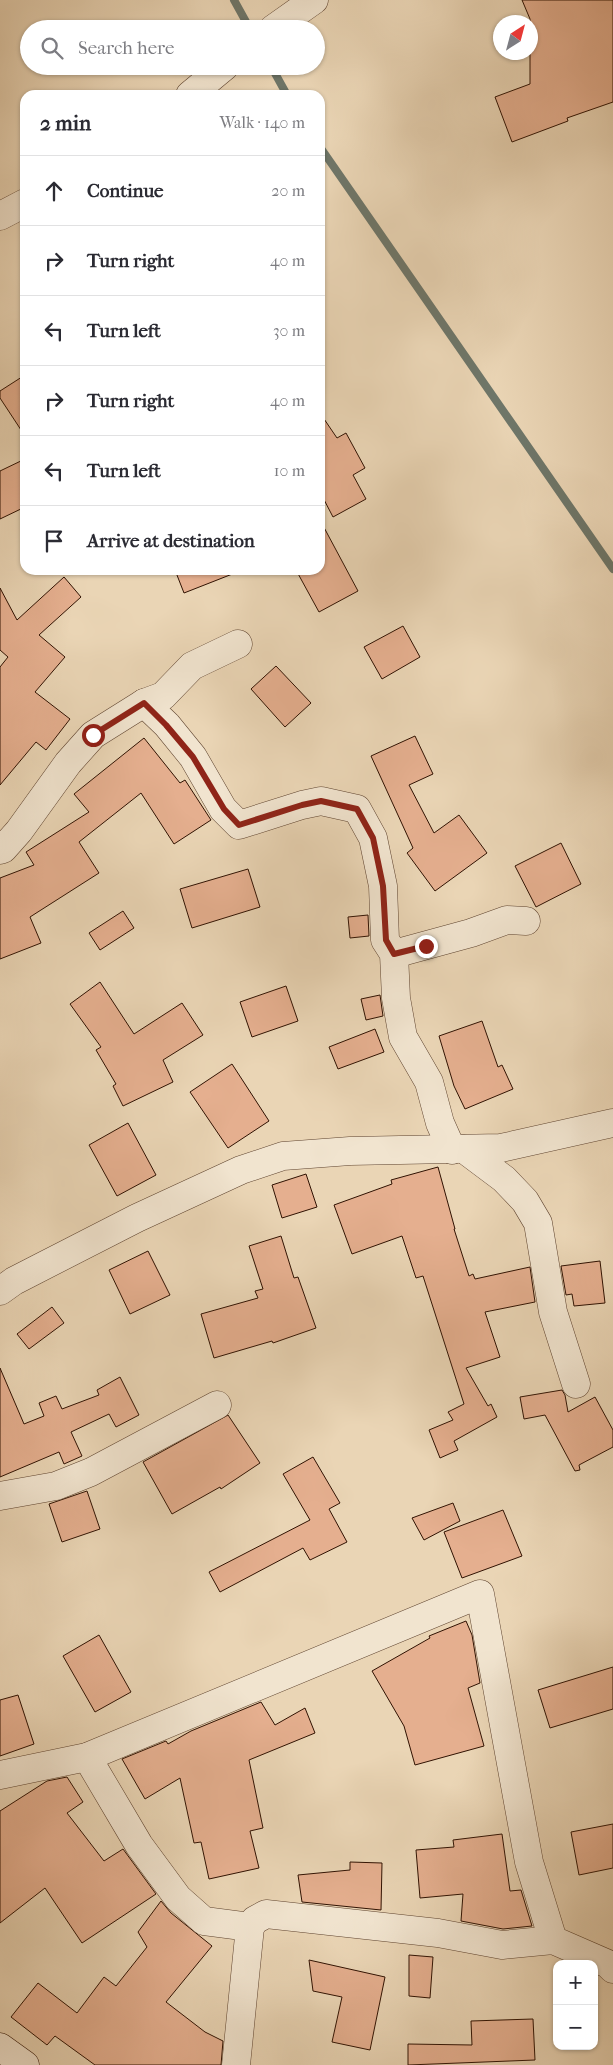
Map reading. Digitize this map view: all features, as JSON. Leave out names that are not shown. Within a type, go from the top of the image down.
[{"type":"street","points":[[286,20],[314,0]]},
{"type":"street","points":[[196,90],[214,75]]},
{"type":"street","points":[[0,216],[20,206]]},
{"type":"street","points":[[0,850],[4,849],[19,831],[68,762],[93,735],[144,703],[163,696],[192,666],[238,644]]},
{"type":"street","points":[[144,703],[166,725],[193,757],[224,809],[239,825],[321,801],[357,809],[373,838],[383,886],[386,940],[394,954],[396,998],[403,1037],[429,1082],[440,1123],[458,1149],[504,1179],[524,1201],[538,1223],[553,1312],[576,1384]]},
{"type":"street","points":[[394,954],[471,933],[507,920],[526,921]]},
{"type":"street","points":[[0,1290],[137,1218],[240,1170],[283,1156],[350,1151],[501,1148],[613,1123]]},
{"type":"street","points":[[0,1496],[56,1486],[91,1472],[217,1405]]},
{"type":"street","points":[[0,1775],[87,1757],[480,1594],[529,1862],[553,1940]]},
{"type":"street","points":[[87,1757],[139,1845],[178,1898],[204,1921],[250,1927]]},
{"type":"street","points":[[236,2065],[250,1927],[255,1920],[266,1914],[438,1933],[502,1945],[553,1940],[608,1964],[613,1969]]},
{"type":"street","points":[[0,2047],[25,2065]]},
{"type":"building","points":[[522,0],[613,0],[613,102],[567,118],[568,121],[512,142],[495,97],[530,84],[530,60],[538,60],[538,15],[528,15]]},
{"type":"building","points":[[20,378],[20,428],[0,398],[0,391]]},
{"type":"building","points":[[325,420],[337,438],[346,433],[365,468],[353,475],[366,499],[333,517],[325,502]]},
{"type":"building","points":[[20,461],[20,509],[0,519],[0,471]]},
{"type":"building","points":[[325,529],[358,591],[319,612],[299,575],[325,575]]},
{"type":"building","points":[[177,575],[230,575],[184,593]]},
{"type":"building","points":[[64,577],[81,597],[39,635],[65,657],[35,692],[70,719],[46,750],[36,742],[0,785],[0,667],[8,657],[0,650],[0,588],[17,620]]},
{"type":"building","points":[[403,626],[420,657],[382,679],[364,647]]},
{"type":"building","points":[[276,666],[311,703],[285,727],[251,689]]},
{"type":"building","points":[[415,736],[433,774],[409,785],[434,833],[459,815],[487,853],[435,891],[407,853],[413,848],[371,756]]},
{"type":"building","points":[[144,738],[180,783],[185,780],[211,820],[174,844],[141,793],[79,842],[99,873],[30,917],[41,943],[0,959],[0,878],[34,865],[26,852],[89,812],[74,794]]},
{"type":"building","points":[[561,843],[581,884],[536,907],[515,866]]},
{"type":"building","points":[[248,869],[260,907],[192,928],[180,889]]},
{"type":"building","points":[[123,911],[134,928],[100,950],[89,933]]},
{"type":"building","points":[[368,915],[369,936],[350,938],[348,917]]},
{"type":"building","points":[[100,982],[134,1034],[182,1003],[203,1035],[163,1060],[173,1082],[123,1106],[113,1086],[116,1084],[96,1050],[101,1047],[70,1004]]},
{"type":"building","points":[[286,986],[298,1021],[252,1037],[240,1002]]},
{"type":"building","points":[[380,995],[383,1016],[366,1020],[361,999]]},
{"type":"building","points":[[482,1021],[498,1067],[502,1065],[513,1089],[465,1109],[454,1086],[439,1036]]},
{"type":"building","points":[[375,1029],[384,1052],[338,1069],[329,1047]]},
{"type":"building","points":[[232,1064],[269,1121],[228,1148],[190,1092]]},
{"type":"building","points":[[128,1123],[156,1175],[117,1196],[89,1145]]},
{"type":"building","points":[[438,1167],[454,1229],[469,1276],[473,1274],[475,1279],[530,1267],[535,1302],[485,1312],[500,1357],[466,1368],[488,1406],[491,1404],[497,1417],[454,1441],[458,1450],[440,1458],[429,1430],[453,1420],[448,1412],[464,1404],[423,1276],[416,1278],[402,1236],[352,1254],[334,1205],[392,1184],[391,1180]]},
{"type":"building","points":[[306,1174],[317,1207],[282,1218],[272,1185]]},
{"type":"building","points":[[281,1236],[294,1278],[298,1277],[316,1328],[273,1343],[272,1341],[214,1358],[201,1314],[258,1298],[255,1291],[263,1289],[249,1246]]},
{"type":"building","points":[[148,1251],[170,1295],[130,1314],[109,1270]]},
{"type":"building","points":[[600,1261],[605,1303],[574,1306],[572,1294],[566,1295],[561,1266]]},
{"type":"building","points":[[52,1307],[64,1323],[29,1349],[17,1334]]},
{"type":"building","points":[[0,1368],[24,1424],[44,1416],[39,1403],[56,1396],[62,1409],[99,1395],[97,1390],[120,1377],[139,1415],[116,1427],[109,1414],[71,1432],[82,1456],[64,1464],[59,1452],[0,1477]]},
{"type":"building","points":[[562,1390],[565,1395],[568,1412],[595,1397],[613,1430],[613,1447],[579,1465],[580,1470],[575,1471],[545,1415],[524,1419],[520,1397]]},
{"type":"building","points":[[228,1415],[260,1463],[221,1489],[220,1487],[172,1514],[143,1462]]},
{"type":"building","points":[[313,1457],[340,1503],[329,1509],[347,1542],[310,1560],[303,1548],[220,1592],[209,1572],[310,1520],[283,1474]]},
{"type":"building","points":[[87,1491],[100,1529],[62,1542],[49,1504]]},
{"type":"building","points":[[453,1503],[460,1521],[424,1540],[412,1518]]},
{"type":"building","points":[[503,1510],[522,1556],[462,1578],[444,1532]]},
{"type":"building","points":[[466,1621],[472,1635],[480,1683],[468,1688],[484,1746],[415,1765],[404,1726],[372,1671],[430,1638],[429,1636]]},
{"type":"building","points":[[99,1635],[131,1692],[95,1712],[63,1656]]},
{"type":"building","points":[[613,1667],[613,1709],[550,1728],[538,1690]]},
{"type":"building","points":[[18,1695],[34,1744],[0,1756],[0,1700]]},
{"type":"building","points":[[261,1702],[275,1725],[305,1708],[315,1733],[249,1760],[263,1828],[250,1831],[259,1868],[209,1879],[201,1842],[194,1843],[180,1778],[145,1799],[122,1759],[166,1741],[168,1744],[191,1731]]},
{"type":"building","points":[[67,1777],[83,1802],[67,1813],[104,1861],[123,1849],[156,1894],[82,1943],[45,1888],[0,1923],[0,1811],[47,1781]]},
{"type":"building","points":[[613,1824],[613,1868],[579,1875],[571,1832]]},
{"type":"building","points":[[502,1834],[510,1891],[521,1890],[532,1926],[503,1929],[461,1921],[463,1894],[420,1898],[416,1850],[454,1847],[453,1840]]},
{"type":"building","points":[[350,1862],[382,1863],[381,1910],[302,1902],[298,1875],[350,1870]]},
{"type":"building","points":[[161,1901],[171,1913],[212,1946],[166,2002],[205,2032],[223,2041],[221,2065],[95,2065],[55,2036],[47,2045],[11,2017],[38,1983],[77,2013],[104,1977],[116,1986],[147,1947],[138,1932]]},
{"type":"building","points":[[409,1955],[433,1957],[430,1998],[409,1996]]},
{"type":"building","points":[[309,1960],[385,1977],[370,2050],[332,2042],[342,1997],[313,1991]]},
{"type":"building","points":[[533,2019],[535,2060],[408,2065],[408,2044],[472,2045],[471,2021]]},
{"type":"waterway","points":[[234,0],[245,20]]},
{"type":"waterway","points":[[276,75],[284,90]]},
{"type":"waterway","points":[[325,154],[613,569]]},
{"type":"route","points":[[93,735],[144,703],[166,725],[193,757],[224,809],[239,825],[321,801],[357,809],[373,838],[383,886],[386,940],[394,954],[426,946]]}]
